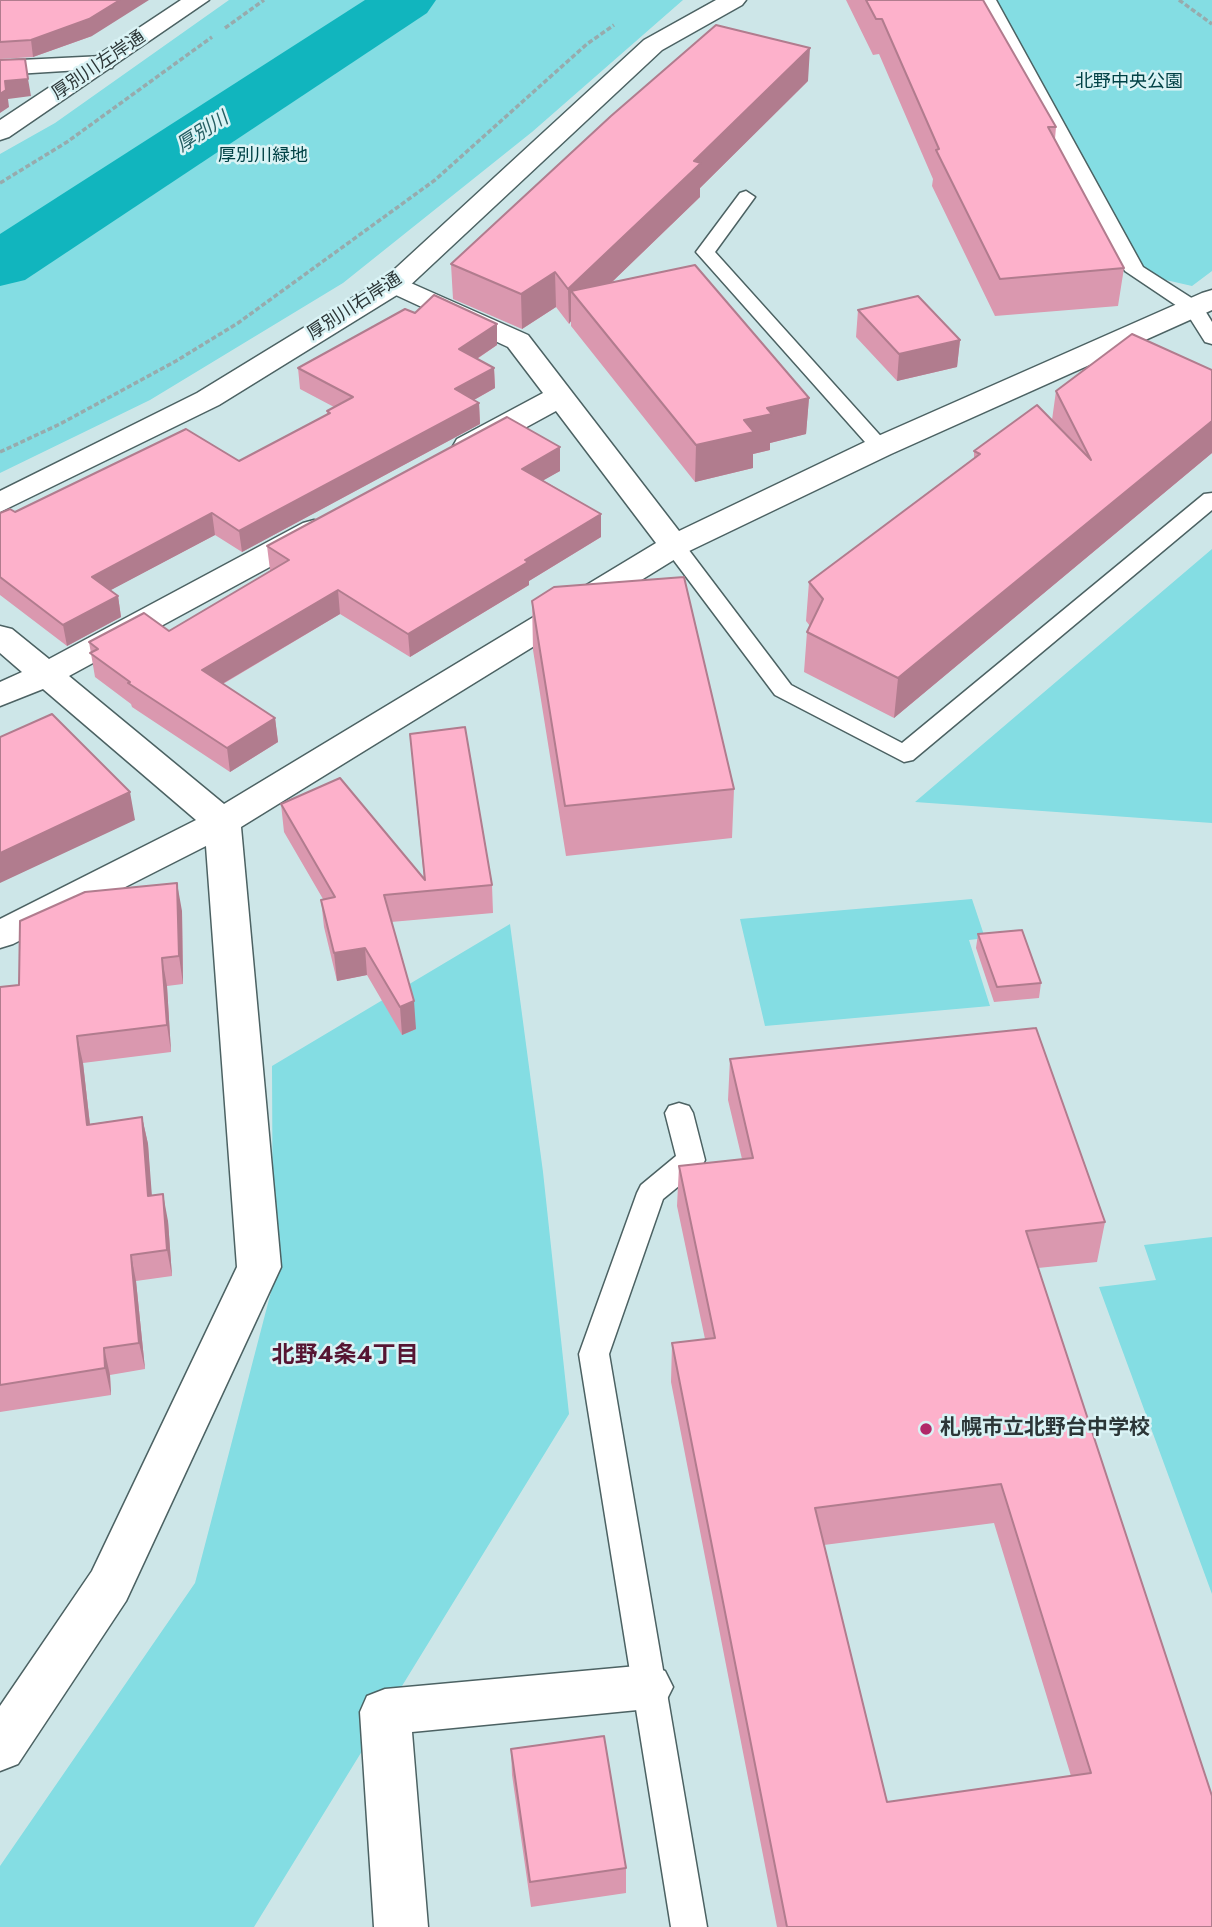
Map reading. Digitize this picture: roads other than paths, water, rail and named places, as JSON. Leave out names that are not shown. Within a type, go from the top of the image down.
[{"type":"street","name":"厚別川左岸通","points":[[0,132],[197,0]]},
{"type":"street","name":"厚別川右岸通","points":[[0,503],[208,399],[396,284],[653,46],[734,0]]},
{"type":"street","points":[[0,68],[103,63]]},
{"type":"street","points":[[396,284],[518,341],[562,395],[674,547]]},
{"type":"street","points":[[0,935],[222,822],[674,547],[880,447],[1203,304]]},
{"type":"street","points":[[439,462],[562,395]]},
{"type":"street","points":[[0,695],[46,675],[341,515]]},
{"type":"street","points":[[0,636],[222,822],[259,1267],[109,1586],[0,1748]]},
{"type":"street","points":[[401,1927],[385,1712],[648,1688]]},
{"type":"lane","points":[[988,0],[1135,271],[1203,304],[1212,338]]},
{"type":"lane","points":[[746,197],[705,251],[880,447]]},
{"type":"lane","points":[[674,547],[783,690],[904,754],[1212,499]]},
{"type":"lane","points":[[679,1113],[691,1160],[651,1193],[594,1354],[689,1927]]},
{"type":"waterway","name":"厚別川","points":[[0,265],[406,0]]},
{"type":"place","name":"札幌市立北野台中学校","points":[[926,1429]]},
{"type":"district","name":"北野4条4丁目","points":[[345,1356]]},
{"type":"park label","name":"北野中央公園","points":[[1129,83]]},
{"type":"park label","name":"厚別川緑地","points":[[263,157]]}]
